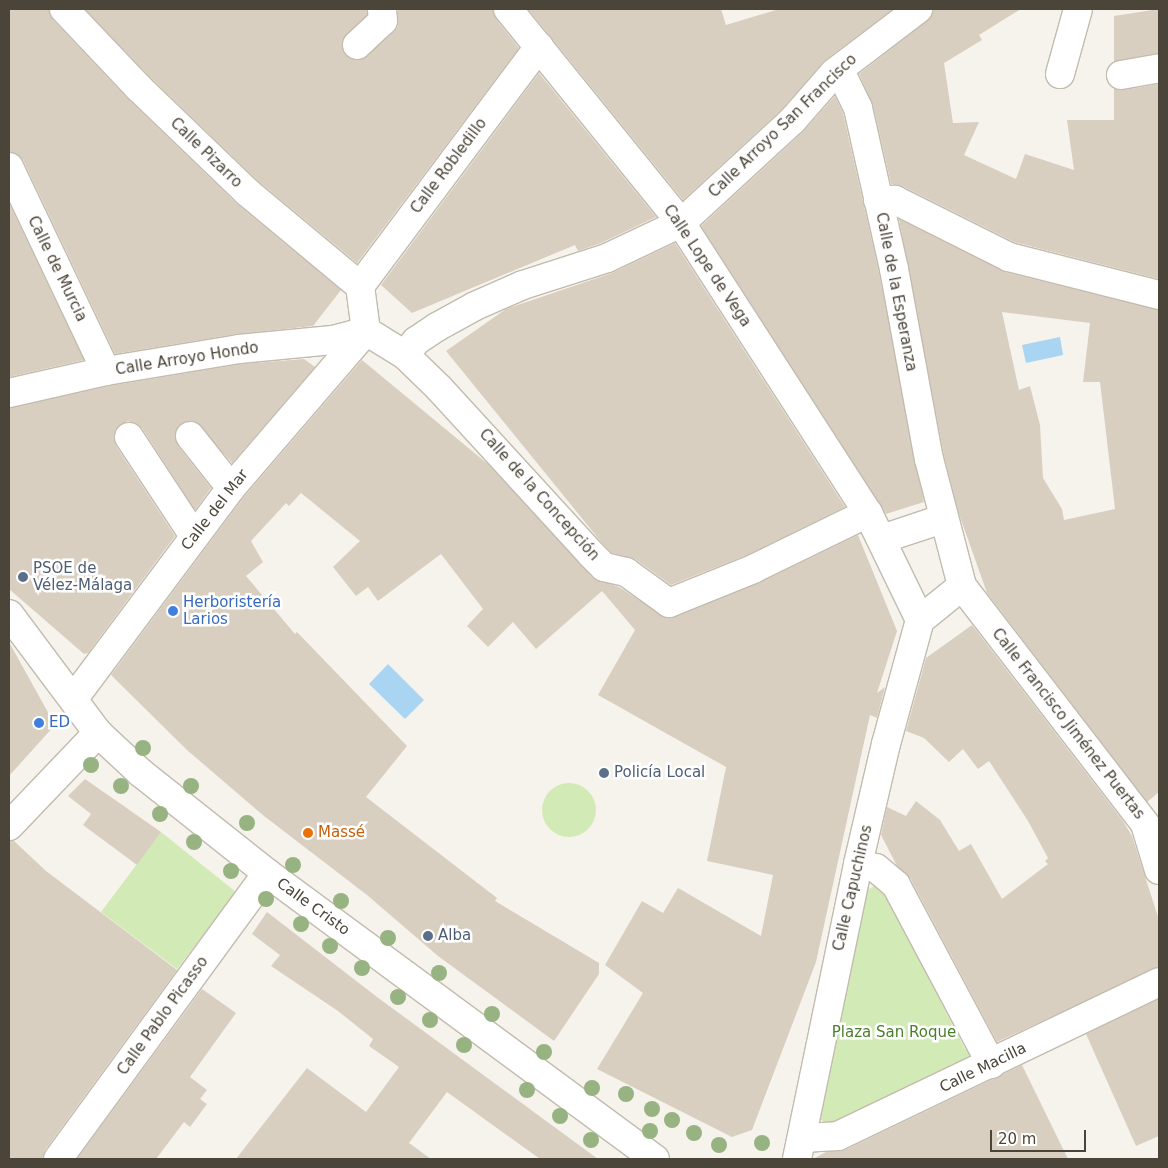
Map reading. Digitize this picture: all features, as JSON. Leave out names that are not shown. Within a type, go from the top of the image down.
[{"type":"street","name":"Calle Pizarro","points":[[64,9],[138,87],[240,185],[360,286]]},
{"type":"street","points":[[357,45],[383,21],[382,9]]},
{"type":"street","name":"Calle Lope de Vega","points":[[508,9],[681,223],[868,513],[920,620]]},
{"type":"street","name":"Calle Arroyo San Francisco","points":[[405,355],[416,342],[437,327],[476,306],[523,285],[607,258],[681,223],[792,122],[834,70],[918,9]]},
{"type":"street","points":[[1060,74],[1078,9]]},
{"type":"street","name":"Calle Robledillo","points":[[360,286],[539,47]]},
{"type":"street","points":[[1121,75],[1159,68]]},
{"type":"street","name":"Calle de la Esperanza","points":[[834,70],[858,108],[942,519],[962,586]]},
{"type":"street","name":"Calle de Murcia","points":[[9,167],[106,371]]},
{"type":"street","points":[[878,200],[895,200],[1009,257],[1159,296]]},
{"type":"street","points":[[360,286],[366,331]]},
{"type":"street","name":"Calle Arroyo Hondo","points":[[9,393],[106,371],[240,349],[333,340],[366,331]]},
{"type":"street","name":"Calle de la Concepción","points":[[366,331],[405,355],[466,414],[604,566],[626,572],[669,603],[753,569],[868,513]]},
{"type":"street","name":"Calle del Mar","points":[[74,698],[231,488],[366,331]]},
{"type":"street","points":[[190,436],[231,488]]},
{"type":"street","points":[[129,437],[194,536]]},
{"type":"street","points":[[882,539],[942,519]]},
{"type":"street","points":[[920,620],[962,586]]},
{"type":"street","name":"Calle Francisco Jiménez Puertas","points":[[962,586],[1146,824],[1159,870]]},
{"type":"street","name":"Calle Cristo","points":[[9,614],[74,698],[98,733],[141,773],[267,873],[654,1159]]},
{"type":"street","name":"Calle Capuchinos","points":[[798,1154],[842,933],[886,744],[920,620]]},
{"type":"street","points":[[9,826],[98,733]]},
{"type":"street","points":[[858,864],[876,868],[896,885],[991,1064]]},
{"type":"street","name":"Calle Pablo Picasso","points":[[58,1159],[267,873]]},
{"type":"street","name":"Calle Macilla","points":[[798,1154],[991,1064],[1159,982]]},
{"type":"green space","points":[[569,783],[579,785],[588,791],[594,800],[596,810],[594,820],[588,829],[579,835],[569,837],[559,835],[550,829],[544,820],[542,810],[544,800],[550,791],[559,785]]},
{"type":"green space","points":[[161,832],[236,892],[177,969],[101,912]]},
{"type":"green space","name":"Plaza San Roque","points":[[877,884],[891,888],[889,901],[965,1049],[977,1054],[970,1068],[952,1064],[834,1131],[820,1119],[865,892]]},
{"type":"water","points":[[1060,337],[1063,355],[1026,363],[1022,345]]},
{"type":"water","points":[[388,664],[424,700],[405,719],[369,684]]},
{"type":"building","points":[[9,9],[49,9],[53,20],[127,98],[236,203],[341,290],[313,326],[237,334],[115,354],[23,160],[17,154],[9,152]]},
{"type":"building","points":[[85,9],[367,9],[367,15],[342,41],[345,55],[360,60],[394,32],[398,26],[398,9],[493,9],[496,19],[519,48],[357,263],[257,180],[149,76]]},
{"type":"building","points":[[528,9],[721,9],[726,25],[779,9],[893,9],[824,61],[781,110],[683,200]]},
{"type":"building","points":[[933,9],[1021,9],[979,35],[982,40],[944,63],[953,123],[979,122],[964,155],[1016,179],[1025,154],[1074,170],[1067,120],[1114,120],[1114,88],[1124,90],[1159,84],[1159,279],[1014,242],[902,186],[891,184],[873,105],[859,74],[927,21]]},
{"type":"building","points":[[1159,9],[1159,53],[1114,62],[1114,16]]},
{"type":"building","points":[[539,73],[656,217],[601,243],[578,251],[575,245],[412,313],[381,285]]},
{"type":"building","points":[[835,96],[843,113],[879,272],[924,502],[886,514],[701,226],[803,132]]},
{"type":"building","points":[[9,203],[84,360],[9,377]]},
{"type":"building","points":[[899,219],[1005,272],[1159,310],[1159,792],[1147,802],[987,593],[959,514],[944,456]],"holes":[[[1002,312],[1090,323],[1083,382],[1100,382],[1115,509],[1064,520],[1062,509],[1043,478],[1040,425],[1030,386],[1019,390]]]},
{"type":"building","points":[[675,243],[845,507],[747,555],[671,585],[635,559],[612,553],[602,543],[446,351],[506,309],[612,273]]},
{"type":"building","points":[[304,359],[315,367],[232,463],[196,422],[187,421],[176,430],[178,446],[211,488],[195,510],[142,428],[128,421],[115,430],[116,446],[175,536],[88,653],[84,654],[9,589],[9,408],[109,386],[241,364]]},
{"type":"building","points":[[362,360],[489,465],[593,578],[619,587],[667,618],[759,583],[858,535],[897,631],[877,693],[885,687],[877,718],[870,715],[816,962],[752,1130],[732,1137],[597,1069],[643,993],[605,965],[642,901],[663,913],[678,888],[761,936],[773,875],[707,861],[726,767],[598,695],[635,630],[602,591],[536,649],[513,622],[488,647],[467,626],[483,609],[441,554],[378,601],[368,587],[356,596],[333,567],[360,541],[301,493],[289,506],[286,503],[251,541],[263,562],[246,576],[295,634],[297,632],[407,746],[366,797],[497,898],[495,901],[599,963],[599,974],[554,1041],[438,956],[367,895],[264,816],[187,750],[111,675],[243,498]]},
{"type":"building","points":[[972,625],[1123,821],[1132,836],[1159,920],[1159,967],[997,1042],[910,878],[897,866],[881,835],[887,807],[906,816],[916,801],[940,820],[959,851],[971,844],[1002,899],[1048,864],[1045,861],[1048,858],[1028,821],[989,761],[978,769],[963,749],[949,762],[924,738],[906,731],[926,658]]},
{"type":"building","points":[[9,642],[55,725],[9,776]]},
{"type":"building","points":[[85,779],[161,832],[137,865],[83,825],[91,814],[68,796]]},
{"type":"building","points":[[9,841],[14,841],[46,871],[177,970],[45,1150],[43,1159],[9,1159]]},
{"type":"building","points":[[267,912],[377,997],[598,1159],[540,1159],[447,1092],[409,1143],[431,1159],[236,1159],[307,1068],[366,1112],[399,1067],[369,1046],[373,1039],[338,1011],[271,966],[280,955],[252,934]]},
{"type":"building","points":[[202,989],[236,1013],[190,1077],[207,1090],[200,1099],[207,1104],[190,1127],[184,1122],[156,1159],[77,1159]]},
{"type":"building","points":[[1159,999],[1159,1136],[1136,1146],[1086,1034]]},
{"type":"building","points":[[1022,1065],[1068,1159],[813,1159],[826,1152],[845,1150]]},
{"type":"place","name":"PSOE de Vélez-Málaga","points":[[23,577]]},
{"type":"place","name":"Herboristería Larios","points":[[173,611]]},
{"type":"place","name":"ED","points":[[39,723]]},
{"type":"place","name":"Policía Local","points":[[604,773]]},
{"type":"place","name":"Massé","points":[[308,833]]},
{"type":"place","name":"Alba","points":[[428,936]]}]
